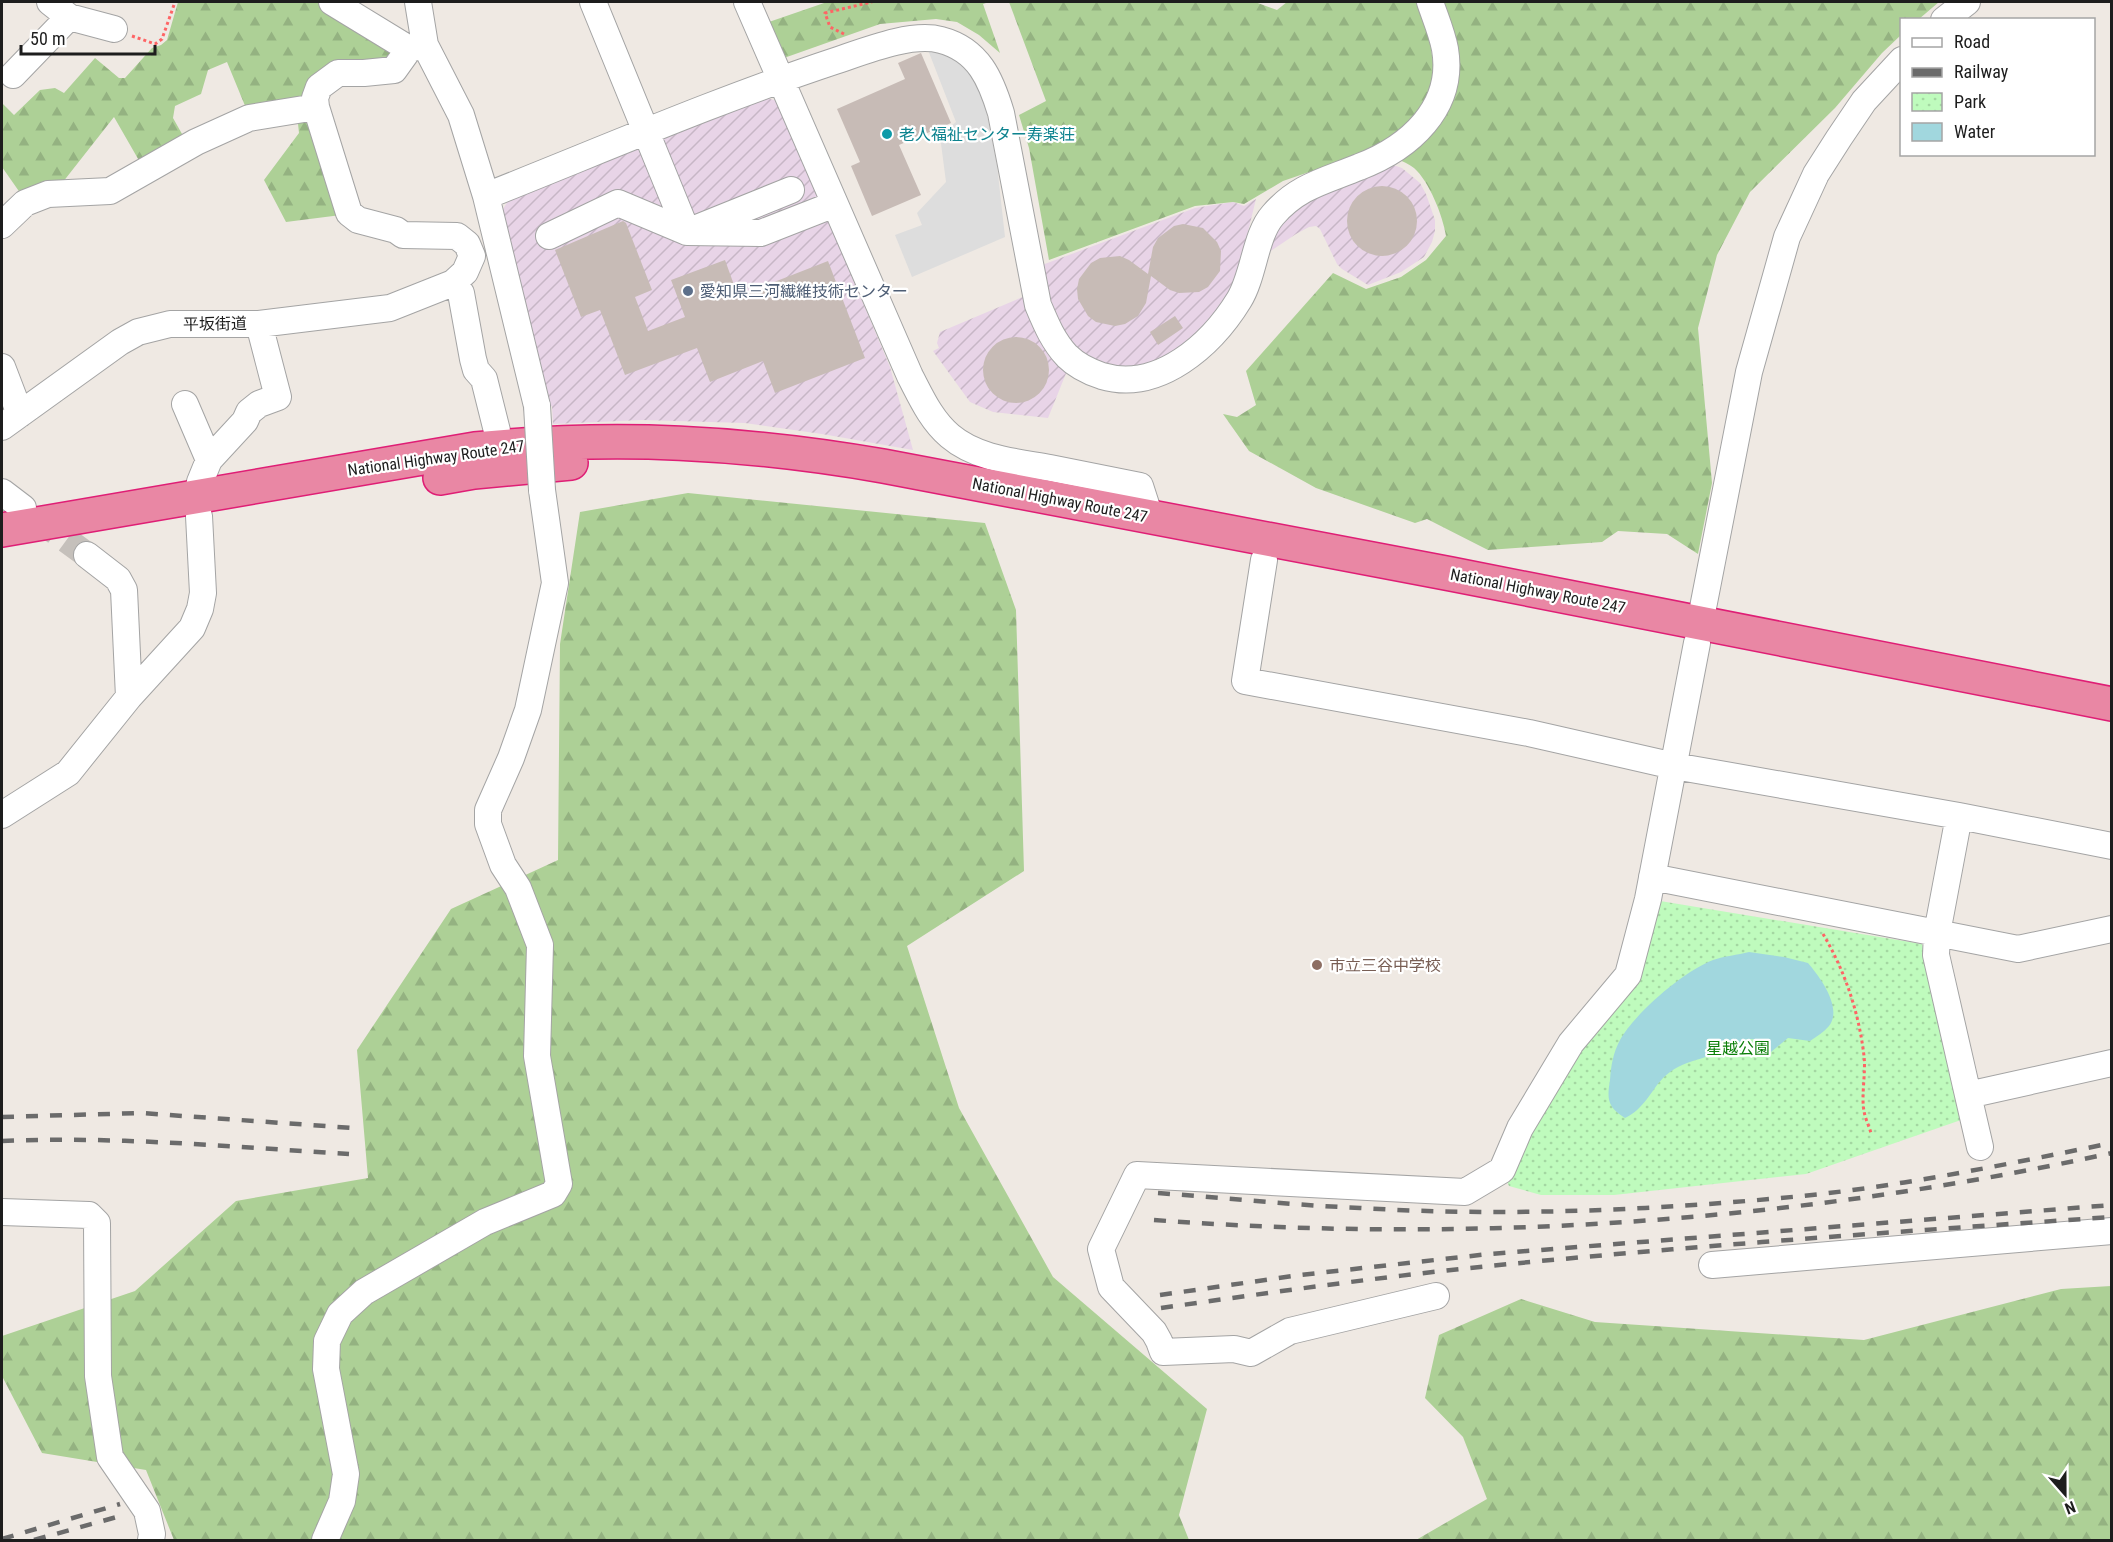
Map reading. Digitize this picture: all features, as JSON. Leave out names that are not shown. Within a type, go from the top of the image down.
[{"type":"highway","name":"National Highway Route 247","points":[[2,552],[198,506],[475,449],[536,443],[596,441],[745,446],[819,455],[1150,517],[2112,722]]},
{"type":"highway","name":"National Highway Route 247","points":[[12,519],[198,506],[474,472],[588,462],[665,462],[741,466],[796,471],[1264,560],[2112,704]]},
{"type":"street","points":[[326,1540],[342,1501],[346,1474],[326,1369],[327,1341],[340,1314],[364,1292],[485,1222],[553,1194],[559,1184],[537,1056],[540,945],[518,888],[503,865],[488,824],[488,810],[511,758],[528,710],[555,583],[542,490],[537,406],[488,203],[461,115],[417,47],[332,2]]},
{"type":"street","points":[[418,2],[417,47],[394,70],[338,73],[319,87],[315,98],[316,107],[349,213],[358,220],[396,230],[403,235],[457,236],[467,244],[472,256],[465,272],[453,283],[461,293],[473,359],[476,370],[484,379],[496,431]]},
{"type":"street","points":[[593,2],[687,232]]},
{"type":"street","points":[[747,2],[926,408],[951,437],[991,457],[1140,486],[1150,517]]},
{"type":"street","points":[[464,241],[488,203],[646,132],[781,79],[873,49],[910,39],[940,39],[963,49],[981,64],[994,90],[1001,113],[1038,305],[1050,334],[1068,357],[1089,372],[1118,381],[1145,377],[1170,369],[1194,351],[1225,322],[1241,296],[1264,229],[1271,217],[1284,205],[1311,186],[1388,154],[1416,135],[1433,111],[1445,87],[1445,48],[1430,2]]},
{"type":"street","points":[[1947,18],[1967,2]]},
{"type":"street","points":[[16,64],[59,9],[114,29]]},
{"type":"street","points":[[1436,1296],[1290,1331],[1251,1353],[1234,1349],[1163,1352],[1154,1332],[1111,1287],[1101,1249],[1137,1175],[1465,1192],[1502,1170],[1520,1128],[1570,1043],[1628,975],[1648,899],[1749,372],[1787,237],[1816,174],[1839,138],[1864,101],[1900,62]]},
{"type":"street","points":[[2,225],[25,203],[48,194],[110,191],[196,142],[249,118],[316,107]]},
{"type":"street","points":[[687,232],[791,190]]},
{"type":"street","points":[[549,236],[618,203],[687,232],[761,233],[835,204]]},
{"type":"street","name":"平坂街道","points":[[11,420],[120,342],[138,332],[170,324],[260,324],[390,308],[453,283]]},
{"type":"street","points":[[2,815],[68,773],[129,697],[192,628],[200,609],[203,593],[198,506],[200,482],[209,460],[244,421],[249,412],[259,404],[278,397],[260,324]]},
{"type":"street","points":[[2,367],[11,420]]},
{"type":"street","points":[[186,404],[209,460]]},
{"type":"street","points":[[2,492],[12,519]]},
{"type":"street","points":[[87,555],[118,579],[124,590],[129,697]]},
{"type":"street","points":[[1264,560],[1245,681],[1529,733],[1674,766],[1959,816],[2112,846]]},
{"type":"street","points":[[1959,816],[1937,933],[1936,955],[1980,1147]]},
{"type":"street","points":[[1652,877],[2018,949],[2112,929]]},
{"type":"street","points":[[1968,1095],[2112,1063]]},
{"type":"street","points":[[2,1212],[89,1215],[97,1223],[98,1376],[110,1457],[147,1511],[152,1534],[151,1540]]},
{"type":"street","points":[[1712,1265],[2112,1231]]},
{"type":"path","points":[[114,29],[155,44],[162,39],[176,2]]},
{"type":"path","points":[[872,2],[825,13],[830,27],[873,49]]},
{"type":"path","points":[[1809,909],[1836,957],[1851,998],[1864,1056],[1864,1110],[1871,1133]]},
{"type":"shaded area","points":[[928,50],[950,54],[971,72],[984,99],[997,165],[1005,237],[912,277],[895,235],[922,225],[917,213],[946,182],[940,136],[956,122]]},
{"type":"shaded area","name":"愛知県三河繊維技術センター","points":[[766,98],[778,101],[890,367],[913,450],[745,423],[642,420],[553,424],[552,406],[546,407],[500,214],[508,201]]},
{"type":"shaded area","points":[[1393,165],[1402,168],[1420,183],[1435,220],[1432,242],[1424,257],[1401,272],[1368,285],[1337,264],[1320,229],[1316,226],[1296,234],[1265,255],[1270,240],[1292,210],[1315,196]]},
{"type":"shaded area","points":[[1256,199],[1232,287],[1208,326],[1157,363],[1124,367],[1107,364],[1073,346],[1055,324],[1042,265],[1195,208],[1233,202],[1244,206]]},
{"type":"shaded area","points":[[1025,296],[1027,313],[1034,330],[1044,347],[1067,371],[1048,418],[993,412],[970,402],[933,351],[939,348],[937,343],[940,332]]},
{"type":"green space","points":[[178,2],[319,2],[377,36],[391,48],[392,60],[311,80],[303,92],[341,215],[286,222],[264,180],[299,133],[296,105],[248,113],[227,62],[208,70],[201,94],[175,106],[173,118],[186,141],[141,164],[114,117],[59,187],[23,197],[2,167],[2,103],[14,115],[40,90],[55,88],[64,93],[95,58],[119,78],[125,78],[152,48],[167,40]]},
{"type":"green space","points":[[827,2],[989,2],[983,4],[1000,53],[979,35],[957,22],[936,19],[880,24],[784,58],[766,23]]},
{"type":"green space","points":[[1009,2],[1255,2],[1277,10],[1287,2],[1418,2],[1430,41],[1435,77],[1422,109],[1391,139],[1347,159],[1283,181],[1244,204],[1233,202],[1195,206],[1049,260],[1029,148],[1019,115],[1046,101]]},
{"type":"green space","points":[[1442,2],[1939,2],[1920,18],[1900,18],[1900,36],[1882,53],[1835,108],[1750,192],[1717,255],[1698,328],[1712,483],[1698,554],[1667,534],[1618,531],[1602,542],[1488,550],[1427,519],[1415,523],[1316,488],[1249,451],[1223,414],[1237,417],[1256,405],[1246,371],[1333,273],[1366,289],[1401,277],[1426,260],[1446,236],[1439,209],[1425,181],[1414,168],[1397,159],[1423,144],[1442,118]]},
{"type":"green space","points":[[688,493],[985,523],[1016,610],[1024,871],[907,946],[959,1108],[1053,1277],[1207,1409],[1179,1515],[1189,1540],[174,1540],[146,1470],[42,1453],[2,1376],[2,1336],[135,1291],[236,1201],[368,1178],[357,1050],[451,909],[558,860],[560,644],[580,512]]},
{"type":"green space","name":"星越公園","points":[[1648,899],[1922,944],[1961,1120],[1806,1174],[1614,1195],[1541,1195],[1509,1186],[1502,1170],[1627,975]]},
{"type":"green space","points":[[2111,1286],[2111,1540],[1416,1540],[1487,1499],[1463,1437],[1425,1398],[1439,1335],[1521,1299],[1595,1322],[1864,1340],[2061,1289]]},
{"type":"water","points":[[1749,952],[1808,963],[1824,984],[1832,1002],[1833,1019],[1829,1026],[1810,1041],[1788,1038],[1771,1052],[1757,1041],[1749,1039],[1723,1052],[1687,1063],[1663,1078],[1632,1114],[1625,1118],[1619,1114],[1610,1102],[1609,1087],[1614,1055],[1627,1029],[1661,994],[1688,973],[1713,960]]},
{"type":"building","name":"老人福祉センター寿楽荘","points":[[921,53],[951,123],[899,145],[921,195],[872,216],[851,166],[860,162],[837,109],[905,79],[898,63]]},
{"type":"building","points":[[1382,186],[1395,189],[1407,196],[1414,208],[1417,221],[1414,234],[1407,246],[1395,253],[1382,256],[1369,253],[1357,246],[1350,234],[1347,221],[1350,208],[1357,196],[1369,189]]},
{"type":"building","points":[[623,221],[626,223],[652,290],[635,297],[648,331],[685,317],[671,280],[725,260],[738,296],[828,261],[865,358],[775,393],[763,361],[710,382],[697,348],[625,375],[600,310],[581,317],[555,250]]},
{"type":"building","points":[[1183,224],[1203,228],[1217,242],[1221,251],[1220,271],[1208,287],[1199,292],[1179,293],[1170,290],[1151,276],[1146,303],[1138,316],[1125,324],[1115,326],[1096,322],[1088,316],[1078,299],[1077,289],[1079,279],[1091,263],[1100,258],[1120,256],[1148,274],[1153,247],[1158,238],[1174,226]]},
{"type":"building","points":[[1175,316],[1183,328],[1158,345],[1150,332]]},
{"type":"building","points":[[1016,337],[1029,339],[1044,352],[1049,370],[1047,383],[1034,398],[1016,403],[1003,401],[988,388],[983,370],[985,357],[998,342]]},
{"type":"tunnel","points":[[35,517],[87,555]]},
{"type":"railway","points":[[2,1117],[141,1113],[353,1128]]},
{"type":"railway","points":[[2,1141],[132,1141],[349,1154]]},
{"type":"railway","points":[[1158,1193],[1416,1211],[1586,1211],[1699,1205],[1812,1195],[1887,1185],[2112,1143]]},
{"type":"railway","points":[[1154,1220],[1274,1227],[1395,1229],[1515,1228],[1635,1221],[1755,1211],[1874,1196],[1993,1177],[2112,1153]]},
{"type":"railway","points":[[1160,1295],[1300,1275],[1489,1254],[2112,1205]]},
{"type":"railway","points":[[1161,1308],[1372,1279],[1499,1265],[1882,1233],[2112,1217]]},
{"type":"railway","points":[[2,1539],[120,1504]]},
{"type":"railway","points":[[34,1540],[124,1515]]},
{"type":"place","name":"老人福祉センター寿楽荘","points":[[887,134]]},
{"type":"place","name":"愛知県三河繊維技術センター","points":[[688,291]]},
{"type":"place","name":"市立三谷中学校","points":[[1317,965]]}]
